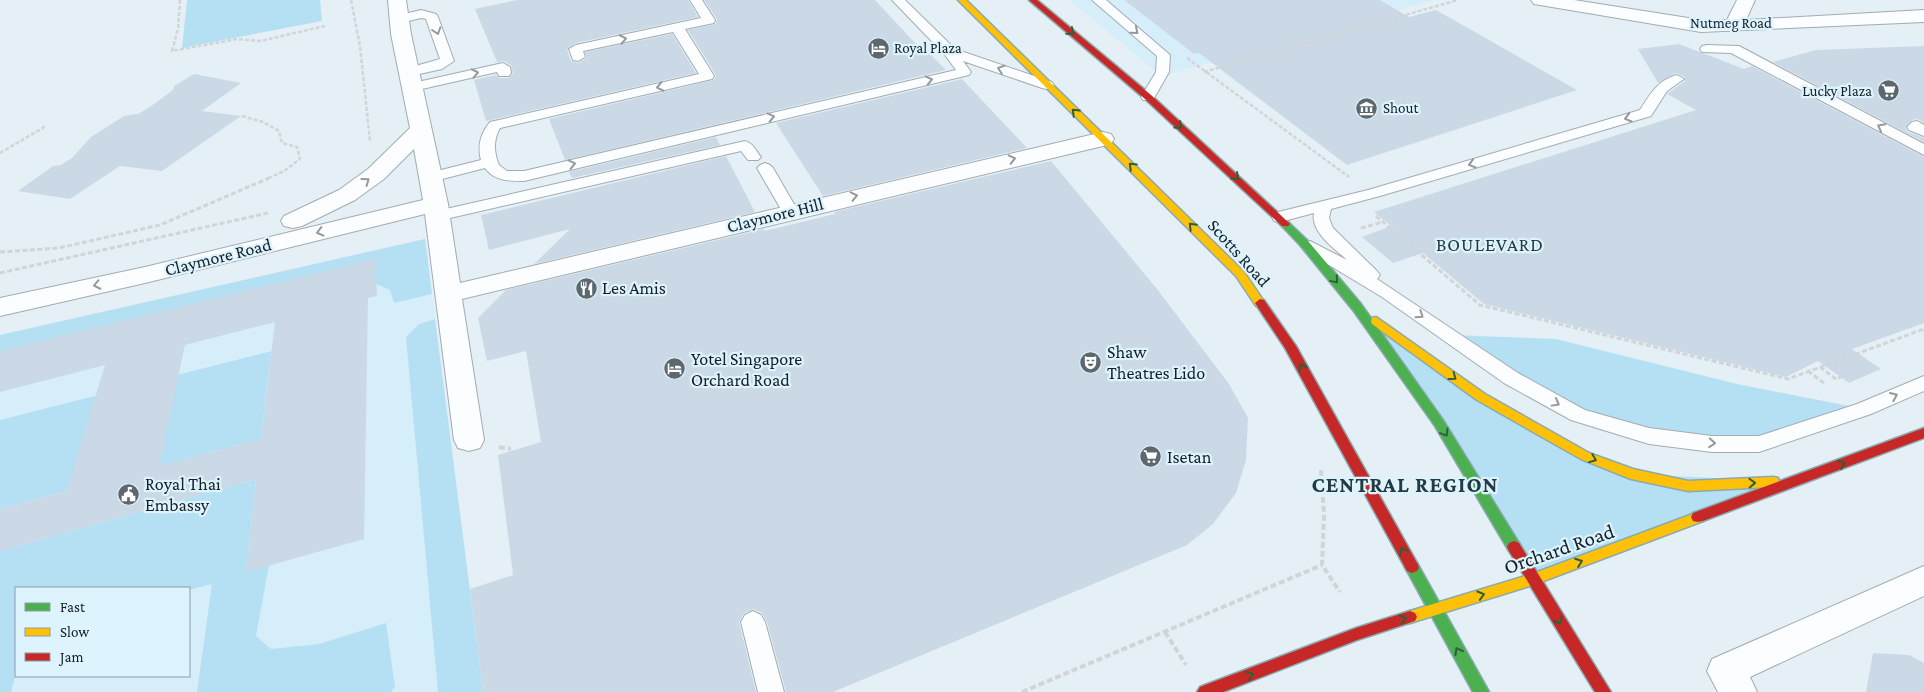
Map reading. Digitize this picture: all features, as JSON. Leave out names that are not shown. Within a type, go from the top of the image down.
[{"type":"main road","name":"Scotts Road","points":[[962,0],[1240,274],[1290,346],[1481,692]]},
{"type":"main road","points":[[1034,0],[1148,97],[1280,217],[1357,307],[1439,422],[1603,692]]},
{"type":"main road","points":[[1357,307],[1481,397],[1585,456],[1631,474],[1688,486],[1797,482]]},
{"type":"main road","name":"Orchard Road","points":[[1204,692],[1356,634],[1533,579],[1924,433]]},
{"type":"street","name":"Nutmeg Road","points":[[1540,0],[1700,26],[1734,26],[1924,16]]},
{"type":"street","points":[[1734,26],[1746,0]]},
{"type":"street","points":[[398,9],[434,196],[469,440]]},
{"type":"street","points":[[293,221],[347,195],[376,174],[421,129]]},
{"type":"street","name":"Claymore Hill","points":[[448,294],[790,211],[1103,139]]},
{"type":"street","name":"Claymore Road","points":[[0,289],[293,221],[434,196]]},
{"type":"street","name":"Claymore Road","points":[[0,307],[145,275],[434,196]]},
{"type":"street","points":[[1739,692],[1724,671],[1924,580]]},
{"type":"lane","points":[[577,53],[709,20],[696,0]]},
{"type":"lane","points":[[677,27],[707,76],[518,117],[495,125],[489,131],[487,145],[490,162],[495,171],[500,174],[524,176],[962,73],[964,70],[950,52],[898,0]]},
{"type":"lane","points":[[1098,0],[1163,55],[1166,62],[1163,72],[1148,97]]},
{"type":"lane","points":[[398,9],[432,17],[447,61],[411,79]]},
{"type":"lane","points":[[1707,49],[1734,49],[1924,150]]},
{"type":"lane","points":[[950,52],[1047,85]]},
{"type":"lane","points":[[1732,64],[1753,59]]},
{"type":"lane","points":[[411,79],[504,70]]},
{"type":"lane","points":[[1280,217],[1374,193],[1646,113],[1668,81],[1677,79]]},
{"type":"lane","points":[[434,196],[745,146],[759,162],[790,211]]},
{"type":"lane","points":[[434,196],[490,162]]},
{"type":"lane","points":[[1323,206],[1321,218],[1326,230],[1388,293]]},
{"type":"lane","points":[[1304,243],[1388,293],[1510,378],[1578,416],[1649,436],[1712,444],[1759,444],[1864,409],[1924,383]]},
{"type":"lane","points":[[752,622],[770,692]]},
{"type":"path","points":[[180,0],[178,29],[172,51],[237,39],[260,42],[325,26]]},
{"type":"path","points":[[351,0],[360,46],[370,144]]},
{"type":"path","points":[[1458,0],[1204,72],[1374,193],[1370,211],[1480,305],[1788,379],[1808,370],[1924,329]]},
{"type":"path","points":[[0,252],[59,248],[160,225],[238,193],[284,171],[300,158],[297,147],[282,143],[279,131],[263,122],[242,116]]},
{"type":"path","points":[[0,153],[46,126]]},
{"type":"path","points":[[0,273],[269,213]]},
{"type":"path","points":[[1364,231],[1360,228],[1383,222]]},
{"type":"path","points":[[1819,366],[1836,379],[1841,377]]},
{"type":"path","points":[[1808,370],[1825,384]]},
{"type":"path","points":[[1321,469],[1324,515],[1322,565],[1340,592]]},
{"type":"path","points":[[1022,692],[1322,565]]},
{"type":"path","points":[[1165,632],[1187,665],[1196,661]]},
{"type":"shaded area","points":[[187,0],[320,0],[322,21],[182,48]]},
{"type":"shaded area","points":[[1069,0],[1434,0],[1162,76]]},
{"type":"shaded area","points":[[425,239],[483,692],[0,692],[0,335]]},
{"type":"shaded area","points":[[425,239],[432,294],[394,303],[390,290],[358,276],[0,358],[0,335]]},
{"type":"shaded area","points":[[1357,307],[1481,397],[1631,474],[1797,482],[1533,579]]},
{"type":"shaded area","points":[[435,319],[483,692],[438,692],[406,337],[419,324]]},
{"type":"shaded area","points":[[1450,335],[1556,339],[1737,384],[1864,409],[1759,444],[1712,444],[1578,415]]},
{"type":"shaded area","points":[[284,348],[287,364],[269,369],[261,439],[0,509],[0,420]]},
{"type":"shaded area","points":[[256,479],[246,572],[269,565],[256,636],[271,649],[319,644],[386,623],[395,687],[391,692],[197,692],[212,584],[190,590],[190,587],[15,587],[15,677],[11,692],[0,692],[0,551]]},
{"type":"building","points":[[517,0],[688,0],[698,17],[576,43],[567,50],[571,61],[578,63],[587,58],[585,52],[672,34],[696,73],[486,121],[474,80],[496,75],[499,78],[509,78],[513,73],[511,65],[504,61],[497,62],[475,9]]},
{"type":"building","points":[[704,0],[875,0],[917,45],[920,44],[946,70],[565,160],[549,119],[714,80],[716,75],[688,30],[716,24],[717,19]]},
{"type":"building","points":[[1124,0],[1380,0],[1409,17],[1436,10],[1577,90],[1347,165],[1199,53],[1194,54]]},
{"type":"building","points":[[1679,44],[1744,69],[1752,66],[1924,157],[1924,323],[1852,349],[1881,369],[1849,383],[1818,361],[1786,377],[1484,304],[1423,253],[1393,263],[1362,237],[1391,226],[1374,212],[1696,110],[1667,94],[1685,81],[1685,77],[1676,73],[1658,83],[1638,49]]},
{"type":"building","name":"Lucky Plaza","points":[[1924,46],[1924,123],[1918,119],[1912,120],[1905,127],[1908,132],[1924,138],[1924,142],[1773,62],[1816,50]]},
{"type":"building","points":[[194,74],[241,83],[202,111],[241,116],[162,171],[120,166],[70,199],[18,191],[53,166],[61,165],[72,158],[91,137],[124,116],[138,114],[150,107],[173,90],[174,86]]},
{"type":"building","points":[[962,79],[1027,148],[823,196],[776,123]]},
{"type":"building","points":[[716,137],[720,145],[572,178],[569,172]]},
{"type":"building","points":[[726,156],[755,212],[534,264],[570,229],[489,250],[481,215]]},
{"type":"building","points":[[1051,161],[1157,289],[1229,384],[1248,418],[1246,460],[1236,493],[1213,524],[1187,545],[833,692],[786,692],[767,622],[762,613],[754,609],[744,613],[739,622],[756,692],[483,692],[470,589],[513,575],[498,455],[541,442],[526,351],[487,361],[478,318],[506,290],[764,229],[765,231],[835,214],[834,212]]},
{"type":"building","points":[[375,259],[377,296],[368,298],[364,539],[246,572],[256,479],[0,551],[0,509],[67,491],[105,365],[0,392],[0,351]],"holes":[[[275,322],[261,439],[159,466],[185,345]]]},
{"type":"building","points":[[1873,653],[1909,655],[1924,663],[1924,692],[1866,692]]},
{"type":"traffic: fast","points":[[1285,224],[1304,243],[1357,307],[1439,423],[1514,547]]},
{"type":"traffic: fast","points":[[1412,567],[1481,692]]},
{"type":"traffic: slow","points":[[962,0],[1240,274],[1260,303]]},
{"type":"traffic: slow","points":[[1376,321],[1481,397],[1585,456],[1631,474],[1688,486],[1773,482]]},
{"type":"traffic: slow","points":[[1410,617],[1533,579],[1698,517]]},
{"type":"traffic: jam","points":[[1033,0],[1148,97],[1285,224]]},
{"type":"traffic: jam","points":[[1260,303],[1290,346],[1412,567]]},
{"type":"traffic: jam","points":[[1698,517],[1924,433]]},
{"type":"traffic: jam","points":[[1514,547],[1603,692]]},
{"type":"traffic: jam","points":[[1205,692],[1356,634],[1410,617]]},
{"type":"place","name":"Royal Plaza","points":[[878,48]]},
{"type":"place","name":"Lucky Plaza","points":[[1888,91]]},
{"type":"place","name":"Shout","points":[[1367,108]]},
{"type":"place","name":"Les Amis","points":[[586,288]]},
{"type":"place","name":"Shaw Theatres Lido","points":[[1091,362]]},
{"type":"place","name":"Yotel Singapore Orchard Road","points":[[675,369]]},
{"type":"place","name":"Isetan","points":[[1151,457]]},
{"type":"place","name":"Royal Thai Embassy","points":[[129,494]]},
{"type":"district","name":"BOULEVARD","points":[[1490,244]]},
{"type":"district","name":"CENTRAL REGION","points":[[1405,484]]}]
